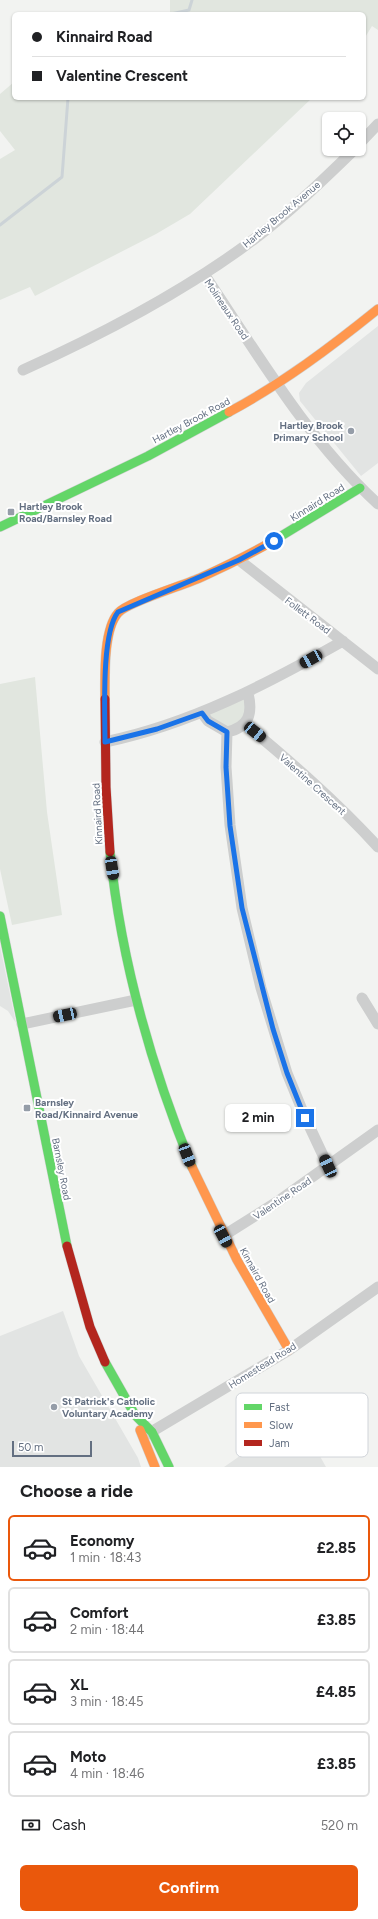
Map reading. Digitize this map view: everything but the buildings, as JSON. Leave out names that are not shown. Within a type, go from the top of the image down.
[{"type":"street","points":[[366,137],[378,124]]},
{"type":"street","name":"Hartley Brook Avenue","points":[[204,274],[253,240],[293,208],[348,156]]},
{"type":"street","name":"Molineaux Road","points":[[23,370],[145,310],[184,288],[204,274],[277,383],[335,460],[360,488],[378,504]]},
{"type":"street","name":"Hartley Brook Road","points":[[0,527],[211,424],[320,356],[378,309]]},
{"type":"street","name":"Kinnaird Road","points":[[289,1350],[223,1236],[192,1167],[168,1106],[136,1000],[120,923],[110,854],[105,742],[107,653],[111,625],[113,618],[118,612],[239,560],[312,519],[360,488]]},
{"type":"street","name":"Follett Road","points":[[239,560],[378,669]]},
{"type":"street","points":[[105,742],[157,729],[202,713],[248,693],[343,641]]},
{"type":"street","points":[[202,713],[208,721],[227,732],[237,730],[245,724],[250,713],[251,704],[248,693]]},
{"type":"street","name":"Valentine Crescent","points":[[245,724],[300,770],[336,803],[378,847]]},
{"type":"street","points":[[227,732],[226,767],[230,826],[242,908],[261,988],[287,1073],[305,1118],[328,1166]]},
{"type":"street","name":"Barnsley Road","points":[[0,916],[66,1243],[78,1288],[101,1354],[147,1435],[169,1467]]},
{"type":"street","points":[[362,998],[378,1024]]},
{"type":"street","points":[[22,1024],[136,1000]]},
{"type":"street","name":"Valentine Road","points":[[223,1236],[277,1202],[378,1130]]},
{"type":"street","name":"Homestead Road","points":[[147,1435],[289,1350],[378,1287]]},
{"type":"street","name":"Barnsley Road","points":[[147,1435],[155,1467]]},
{"type":"shaded area","points":[[170,0],[378,0],[378,30],[372,26],[366,36],[366,12],[170,12]]},
{"type":"shaded area","points":[[12,84],[12,100],[310,100],[190,214],[156,234],[35,296],[30,287],[0,300],[0,159],[15,150],[0,131],[0,94]]},
{"type":"shaded area","name":"Hartley Brook Primary School","points":[[378,326],[378,463],[361,476],[300,401],[299,393],[306,383]]},
{"type":"shaded area","points":[[35,677],[47,812],[62,915],[12,925],[0,869],[0,684]]},
{"type":"shaded area","points":[[246,697],[245,719],[234,726],[230,727],[221,725],[208,714]]},
{"type":"shaded area","points":[[0,946],[16,1023],[8,1011],[0,1006]]},
{"type":"shaded area","name":"St Patrick's Catholic Voluntary Academy","points":[[63,1311],[79,1356],[138,1458],[141,1467],[0,1467],[0,1336]]},
{"type":"shaded area","points":[[320,1457],[326,1467],[224,1467],[237,1458]]},
{"type":"waterway","points":[[180,12],[189,10],[192,0]]},
{"type":"waterway","points":[[0,225],[62,177],[68,100]]},
{"type":"traffic: fast","points":[[0,527],[148,456],[229,412]]},
{"type":"traffic: fast","points":[[273,541],[360,488]]},
{"type":"traffic: fast","points":[[110,852],[122,933],[140,1012],[163,1090],[192,1167]]},
{"type":"traffic: fast","points":[[0,916],[67,1246]]},
{"type":"traffic: fast","points":[[105,1362],[135,1415],[152,1432],[169,1467]]},
{"type":"traffic: slow","points":[[229,412],[249,401],[306,364],[378,309]]},
{"type":"traffic: slow","points":[[105,699],[107,642],[113,621],[118,613],[133,604],[211,573],[273,541]]},
{"type":"traffic: slow","points":[[192,1167],[237,1260],[289,1350]]},
{"type":"traffic: slow","points":[[140,1430],[155,1467]]},
{"type":"traffic: jam","points":[[105,699],[106,787],[110,852]]},
{"type":"traffic: jam","points":[[67,1246],[90,1327],[105,1362]]},
{"type":"place","name":"Hartley Brook Primary School","points":[[351,431]]},
{"type":"place","name":"Hartley Brook Road/Barnsley Road","points":[[11,512]]},
{"type":"place","name":"Barnsley Road/Kinnaird Avenue","points":[[27,1108]]},
{"type":"place","name":"St Patrick's Catholic Voluntary Academy","points":[[54,1407]]},
{"type":"route","points":[[274,541],[239,560],[118,612],[113,618],[111,625],[107,653],[105,742],[127,738],[202,713],[208,721],[227,732],[226,767],[230,826],[242,908],[261,988],[273,1029],[287,1073],[305,1118]]}]
